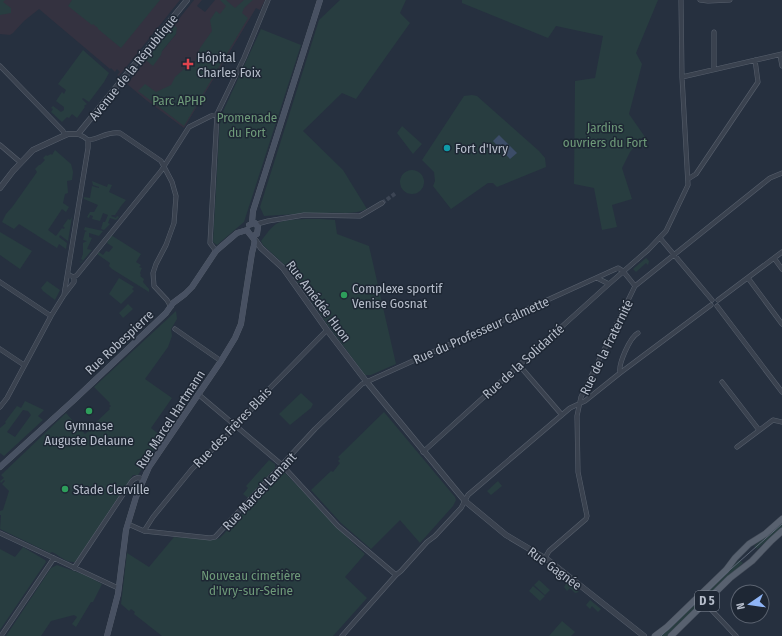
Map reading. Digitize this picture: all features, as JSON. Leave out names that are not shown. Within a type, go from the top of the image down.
[{"type":"main road","points":[[254,238],[247,230],[248,226],[255,224],[253,211],[320,0]]},
{"type":"main road","name":"Rue Marcel Hartmann","points":[[107,636],[114,614],[123,544],[136,497],[143,479],[149,467],[221,361],[235,338],[241,324],[254,238],[257,234],[255,224]]},
{"type":"main road","name":"Rue Robespierre","points":[[0,467],[74,400],[166,313],[173,303],[185,294],[216,251],[237,233],[247,230]]},
{"type":"main road","name":"D 5","points":[[654,636],[667,627],[721,575],[749,544],[765,534],[782,519]]},
{"type":"main road","name":"D 5","points":[[671,636],[730,578],[752,561],[782,531]]},
{"type":"street","name":"Avenue de la République","points":[[78,134],[187,0]]},
{"type":"street","points":[[216,251],[210,243],[217,114],[244,58],[268,0]]},
{"type":"street","points":[[681,0],[682,77],[688,179],[696,174],[758,82],[755,60]]},
{"type":"street","points":[[700,0],[730,0]]},
{"type":"street","points":[[714,32],[714,70]]},
{"type":"street","points":[[682,77],[781,54],[782,66]]},
{"type":"street","points":[[0,66],[63,131],[65,135]]},
{"type":"street","points":[[0,407],[7,398],[51,316],[74,282],[74,277],[164,166],[189,127],[217,114]]},
{"type":"street","points":[[0,188],[20,162],[35,149],[65,135],[78,134],[88,140],[105,134],[120,132],[161,161],[172,182],[176,196],[174,223],[153,273],[153,281],[156,289],[167,300],[171,307]]},
{"type":"street","points":[[64,295],[88,148],[88,140]]},
{"type":"street","points":[[0,145],[20,162]]},
{"type":"street","points":[[624,271],[635,286],[770,178],[782,173]]},
{"type":"street","name":"Rue de la Solidarité","points":[[423,452],[519,365],[607,282],[624,271],[660,238],[666,231],[688,185],[688,179]]},
{"type":"street","points":[[255,224],[304,215],[360,216],[382,203]]},
{"type":"street","name":"Rue Amédée Huon","points":[[254,238],[261,248],[283,268],[327,330],[423,452]]},
{"type":"street","points":[[660,238],[712,302],[714,307],[717,306],[782,392]]},
{"type":"street","points":[[342,636],[396,575],[427,542],[435,536],[465,501],[468,495],[570,408],[585,402],[714,299],[718,300],[782,252]]},
{"type":"street","points":[[774,258],[782,269]]},
{"type":"street","name":"Rue du Professeur Calmette","points":[[366,381],[618,268],[624,271]]},
{"type":"street","points":[[68,273],[74,277]]},
{"type":"street","points":[[604,274],[607,282]]},
{"type":"street","points":[[596,278],[607,282]]},
{"type":"street","points":[[748,278],[782,324]]},
{"type":"street","points":[[0,282],[51,316]]},
{"type":"street","name":"Rue de la Fraternité","points":[[545,558],[548,551],[587,518],[578,472],[578,405],[635,286]]},
{"type":"street","points":[[717,306],[718,300]]},
{"type":"street","points":[[175,329],[221,361]]},
{"type":"street","name":"Rue des Frères Blais","points":[[144,531],[153,517],[192,469],[236,427],[270,388],[327,330]]},
{"type":"street","points":[[620,373],[619,367],[632,337],[638,333]]},
{"type":"street","points":[[0,349],[24,365]]},
{"type":"street","points":[[519,365],[562,415]]},
{"type":"street","name":"Rue Marcel Lamant","points":[[128,524],[144,531],[210,538],[215,537],[315,429],[366,381]]},
{"type":"street","points":[[722,382],[759,430]]},
{"type":"street","points":[[198,394],[282,466],[338,526],[396,575]]},
{"type":"street","points":[[737,447],[773,420],[782,422]]},
{"type":"street","name":"Rue Gagnée","points":[[423,452],[465,501],[506,535],[545,558],[644,636]]},
{"type":"street","points":[[74,568],[134,478],[139,477],[143,479]]},
{"type":"street","points":[[0,533],[118,588]]},
{"type":"street","points":[[1,636],[54,558]]},
{"type":"street","points":[[705,603],[736,636]]},
{"type":"shaded area","points":[[0,0],[180,0],[119,76],[117,75],[120,72],[117,69],[115,72],[111,68],[110,69],[39,9],[10,35],[0,34]]},
{"type":"shaded area","name":"Hôpital Charles Foix","points":[[194,0],[202,0],[197,6],[205,12],[215,0],[265,0],[260,10],[256,8],[184,128],[127,84],[146,60],[162,51],[176,34],[174,25]]},
{"type":"green space","points":[[0,0],[5,0],[3,2],[11,8],[11,13],[0,15]]},
{"type":"green space","points":[[72,0],[160,0],[121,48],[93,24],[92,25],[68,6]]},
{"type":"green space","name":"Parc APHP","points":[[220,0],[226,0],[235,8],[244,0],[253,0],[244,8],[242,13],[248,18],[184,126],[138,91],[145,84],[156,92],[171,85],[175,77],[195,63],[200,48],[212,31],[210,20],[216,11],[220,14],[226,6]]},
{"type":"green space","points":[[340,0],[406,0],[400,13],[410,23],[356,99],[342,93],[303,131],[343,170],[367,209],[352,213],[311,213],[264,216],[260,207],[319,20]]},
{"type":"green space","name":"Jardins ouvriers du Fort","points":[[462,0],[658,0],[636,53],[642,64],[629,114],[645,137],[643,137],[630,152],[622,168],[632,199],[612,205],[617,227],[602,230],[594,188],[574,184],[575,81],[595,78],[603,36],[556,26],[548,38],[462,3]]},
{"type":"green space","points":[[174,25],[177,28],[176,34],[162,51],[161,55],[153,66],[146,60]]},
{"type":"green space","name":"Promenade du Fort","points":[[261,29],[301,45],[244,222],[217,245],[213,242],[220,118]]},
{"type":"green space","points":[[83,50],[109,73],[89,102],[83,98],[82,99],[87,104],[84,106],[85,107],[77,118],[72,114],[69,118],[67,117],[62,122],[51,112],[53,109],[51,108],[53,106],[61,112],[64,110],[64,107],[56,101],[62,92],[64,94],[66,90],[58,84]]},
{"type":"green space","points":[[464,96],[477,96],[539,151],[545,158],[546,167],[497,187],[493,183],[488,183],[451,209],[433,186],[435,181],[434,172],[422,160]]},
{"type":"green space","points":[[402,126],[422,144],[413,154],[397,133]]},
{"type":"green space","points":[[55,150],[71,164],[73,172],[72,180],[67,181],[68,193],[65,194],[63,203],[69,207],[66,212],[62,209],[48,230],[56,236],[62,228],[65,228],[63,226],[68,219],[70,220],[72,217],[68,241],[60,235],[59,237],[67,243],[66,249],[59,244],[57,248],[19,224],[14,229],[2,222],[6,214],[37,172],[35,169],[45,160],[43,158],[46,155],[52,155]]},
{"type":"green space","points":[[412,170],[420,174],[424,182],[420,190],[412,194],[404,190],[400,182],[404,174]]},
{"type":"green space","points":[[92,181],[107,187],[108,184],[112,185],[109,192],[126,200],[115,215],[111,216],[116,218],[117,216],[119,217],[116,220],[110,218],[108,223],[110,224],[104,230],[101,229],[103,222],[105,222],[108,215],[103,213],[100,221],[92,219],[93,216],[90,215],[89,218],[87,217],[90,212],[94,212],[98,205],[84,199],[84,197],[90,198],[92,186],[99,188],[93,185]]},
{"type":"green space","name":"Complexe sportif Venise Gosnat","points":[[298,219],[335,220],[337,234],[369,246],[396,364],[371,375],[365,375],[286,266],[263,245],[261,241],[276,224],[280,222]]},
{"type":"green space","points":[[85,227],[103,231],[99,236],[89,233],[89,237],[92,238],[87,249],[92,250],[81,263],[79,261],[81,262],[83,260],[81,259],[83,254],[83,243],[87,241],[83,240],[85,232],[87,231],[84,230]]},
{"type":"green space","points":[[0,232],[32,251],[20,269],[0,255]]},
{"type":"green space","points":[[111,235],[141,254],[136,262],[141,265],[139,267],[142,268],[140,276],[144,279],[143,282],[149,289],[149,292],[112,269],[109,266],[110,263],[97,254],[99,252],[103,255],[106,251],[109,252],[113,247],[107,243]]},
{"type":"green space","points":[[646,258],[649,261],[648,265],[646,263],[636,272],[633,269]]},
{"type":"green space","points":[[119,278],[134,287],[132,289],[134,291],[121,304],[109,294]]},
{"type":"green space","points":[[47,281],[60,290],[55,300],[41,288]]},
{"type":"green space","points":[[128,304],[133,309],[123,318],[119,313]]},
{"type":"green space","name":"Stade Clerville","points":[[176,311],[177,319],[171,329],[172,336],[168,347],[145,379],[172,398],[151,428],[162,437],[138,475],[133,475],[75,562],[66,560],[52,552],[50,553],[0,529],[0,511],[3,510],[9,491],[2,484],[5,481],[4,480],[1,483],[0,481],[4,478],[1,475],[66,413],[85,434],[92,428],[91,427],[110,409],[109,408],[111,406],[109,404],[110,403],[94,387]]},
{"type":"green space","points":[[301,393],[313,404],[311,408],[290,425],[279,414]]},
{"type":"green space","points":[[25,401],[44,410],[38,416],[43,420],[4,456],[0,453],[0,428],[6,423],[5,422],[17,406],[21,408]],"holes":[[[23,410],[28,411],[31,415],[15,437],[7,432]]]},
{"type":"green space","points":[[384,412],[456,500],[453,506],[420,543],[400,520],[371,549],[341,523],[311,490],[331,471],[333,472],[340,463],[338,461],[340,459],[338,457]]},
{"type":"green space","points":[[269,460],[275,464],[275,468],[248,498],[243,494],[248,488],[246,486]]},
{"type":"green space","name":"Nouveau cimetière d'Ivry-sur-Seine","points":[[281,473],[285,473],[365,554],[345,577],[367,598],[333,636],[162,636],[134,614],[135,612],[131,609],[129,611],[121,604],[127,553],[149,567],[174,537],[214,540],[220,538]]},
{"type":"green space","points":[[498,481],[502,486],[491,495],[487,491]]},
{"type":"green space","points":[[782,522],[782,528],[757,549],[754,546]]},
{"type":"green space","points":[[23,547],[46,562],[0,630],[0,549],[15,557]]},
{"type":"green space","points":[[739,560],[743,563],[667,636],[660,636]]},
{"type":"green space","points":[[57,565],[85,575],[102,584],[93,602],[91,602],[76,627],[72,624],[77,617],[74,615],[51,621],[41,636],[6,636],[51,568]]},
{"type":"green space","points":[[539,580],[550,590],[545,595],[534,585]]},
{"type":"green space","points":[[567,582],[579,592],[575,593],[570,588],[567,591],[564,587]]},
{"type":"green space","points":[[533,586],[545,596],[540,601],[529,591]]},
{"type":"green space","points":[[590,600],[601,609],[598,612],[592,606],[590,609],[586,605]]},
{"type":"green space","points":[[562,621],[575,632],[571,636],[549,636]]},
{"type":"water","points":[[499,135],[517,153],[510,159],[493,141]]},
{"type":"tunnel","points":[[382,203],[396,193]]},
{"type":"tram line","points":[[661,636],[723,576],[782,524]]},
{"type":"place","name":"Hôpital Charles Foix","points":[[188,64]]},
{"type":"place","name":"Fort d'Ivry","points":[[447,148]]},
{"type":"place","name":"Complexe sportif Venise Gosnat","points":[[344,295]]},
{"type":"place","name":"Gymnase Auguste Delaune","points":[[89,411]]},
{"type":"place","name":"Stade Clerville","points":[[65,489]]}]
